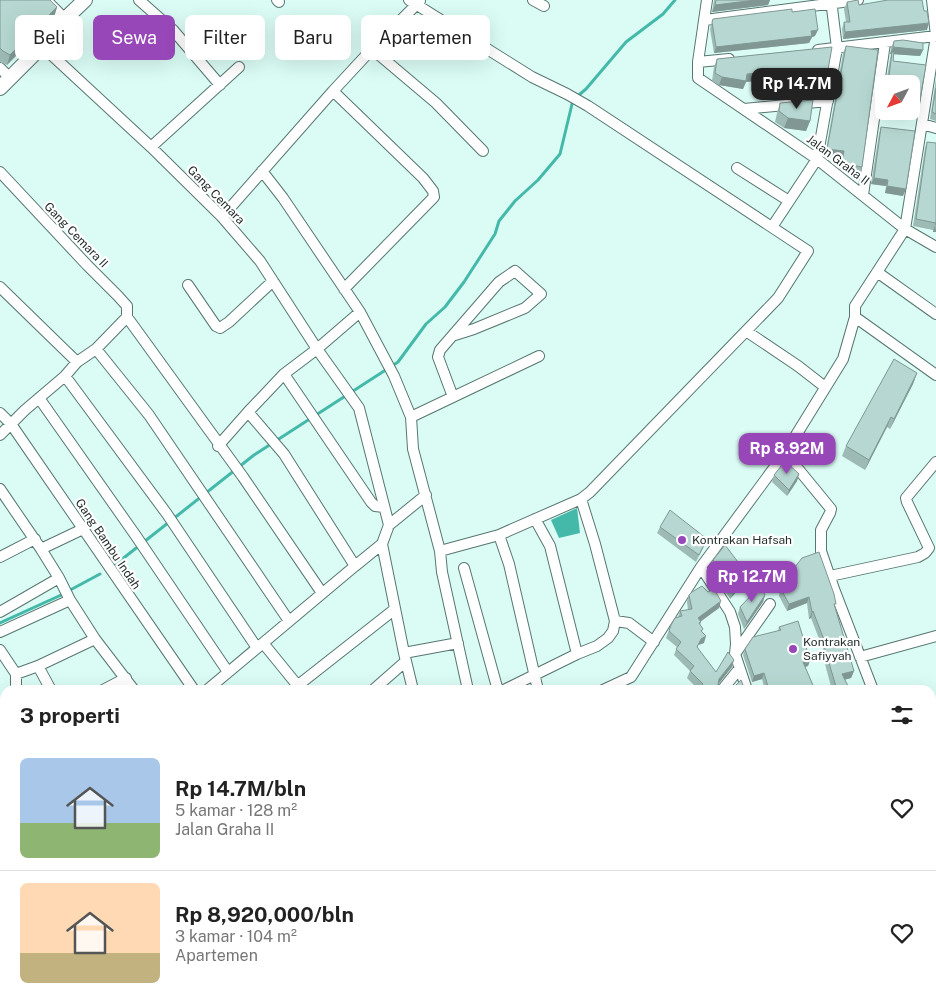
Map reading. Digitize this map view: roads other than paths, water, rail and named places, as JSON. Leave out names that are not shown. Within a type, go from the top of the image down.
[{"type":"main road","points":[[69,15],[85,0]]},
{"type":"main road","points":[[0,88],[28,60]]},
{"type":"street","points":[[46,0],[61,15]]},
{"type":"street","points":[[138,0],[173,30],[220,85]]},
{"type":"street","points":[[533,0],[544,6]]},
{"type":"street","points":[[707,0],[698,62],[737,58]]},
{"type":"street","points":[[704,20],[858,0]]},
{"type":"street","points":[[613,685],[631,677],[701,567],[785,453],[843,359],[855,317],[855,306],[905,229],[936,36],[932,0]]},
{"type":"street","points":[[402,15],[415,1],[532,77],[588,106],[808,251],[778,298],[590,492],[581,498],[500,535],[440,551]]},
{"type":"street","points":[[772,227],[817,159],[836,48],[831,2]]},
{"type":"street","points":[[807,51],[936,36]]},
{"type":"street","points":[[863,195],[885,43]]},
{"type":"street","name":"Gang Cemara","points":[[57,60],[151,147],[222,217],[260,261],[317,349],[344,384],[359,408],[389,524]]},
{"type":"street","points":[[222,217],[361,60]]},
{"type":"street","points":[[385,60],[436,103],[483,151]]},
{"type":"street","name":"Jalan Graha II","points":[[698,62],[698,78],[817,159],[905,229],[936,247]]},
{"type":"street","points":[[151,147],[239,67]]},
{"type":"street","points":[[0,68],[10,78]]},
{"type":"street","points":[[333,91],[423,178],[433,191],[434,197],[344,289]]},
{"type":"street","points":[[744,109],[828,101]]},
{"type":"street","points":[[922,124],[936,128]]},
{"type":"street","points":[[737,168],[789,202]]},
{"type":"street","points":[[262,171],[283,198],[360,312],[394,376],[410,417],[413,449],[440,551],[442,572],[467,685]]},
{"type":"street","name":"Gang Cemara II","points":[[0,172],[126,306],[126,317],[218,446],[243,477],[322,593]]},
{"type":"street","points":[[453,397],[438,356],[440,350],[499,282],[515,271],[541,294],[525,308],[474,329],[454,334]]},
{"type":"street","points":[[877,272],[936,314]]},
{"type":"street","points":[[188,285],[216,326],[220,328],[229,322],[272,281]]},
{"type":"street","points":[[0,287],[77,362]]},
{"type":"street","points":[[218,446],[284,374],[360,312]]},
{"type":"street","points":[[0,435],[25,410],[65,376],[77,362],[96,349],[126,317]]},
{"type":"street","points":[[855,317],[936,375]]},
{"type":"street","points":[[746,331],[798,366],[825,387]]},
{"type":"street","points":[[96,349],[149,415],[289,621]]},
{"type":"street","points":[[410,417],[539,356]]},
{"type":"street","points":[[284,374],[371,502],[375,506],[384,507]]},
{"type":"street","points":[[65,376],[179,530],[260,645],[293,685]]},
{"type":"street","points":[[39,398],[228,672]]},
{"type":"street","points":[[248,412],[268,433],[284,454],[355,566]]},
{"type":"street","name":"Gang Bambu Indah","points":[[0,413],[11,424],[191,685]]},
{"type":"street","points":[[785,453],[830,509],[820,536],[821,551],[870,685]]},
{"type":"street","points":[[830,576],[918,557],[925,553],[929,548],[906,498],[936,462]]},
{"type":"street","points":[[0,489],[4,501],[41,548],[95,639],[131,685]]},
{"type":"street","points":[[412,685],[382,544],[389,524],[426,495]]},
{"type":"street","points":[[515,685],[577,654],[598,646],[608,638],[615,627],[596,544],[581,498]]},
{"type":"street","points":[[535,519],[550,546],[577,654]]},
{"type":"street","points":[[41,548],[83,529]]},
{"type":"street","points":[[500,535],[509,564],[537,685]]},
{"type":"street","points":[[0,558],[35,539]]},
{"type":"street","points":[[213,685],[382,544]]},
{"type":"street","points":[[701,567],[730,612],[735,627],[735,654],[745,685]]},
{"type":"street","points":[[464,568],[496,685]]},
{"type":"street","points":[[0,612],[65,590]]},
{"type":"street","points":[[0,632],[65,590]]},
{"type":"street","points":[[735,654],[770,604]]},
{"type":"street","points":[[299,685],[395,609]]},
{"type":"street","points":[[615,621],[629,623],[654,642]]},
{"type":"street","points":[[860,657],[936,636]]},
{"type":"street","points":[[16,674],[38,666],[95,639]]},
{"type":"street","points":[[377,685],[405,657],[458,643]]},
{"type":"street","points":[[0,650],[16,674],[16,685]]},
{"type":"street","points":[[38,666],[48,685]]},
{"type":"street","points":[[726,685],[739,669]]},
{"type":"street","points":[[113,685],[126,678]]},
{"type":"waterway","points":[[116,564],[254,455],[398,362],[426,324],[445,307],[464,282],[495,234],[499,221],[515,201],[538,180],[560,154],[573,100],[586,89],[626,42],[663,14],[675,0]]},
{"type":"waterway","points":[[0,623],[59,596],[100,574]]},
{"type":"place","name":"Kontrakan Hafsah","points":[[682,540]]},
{"type":"place","name":"Kontrakan Safiyyah","points":[[793,649]]}]
